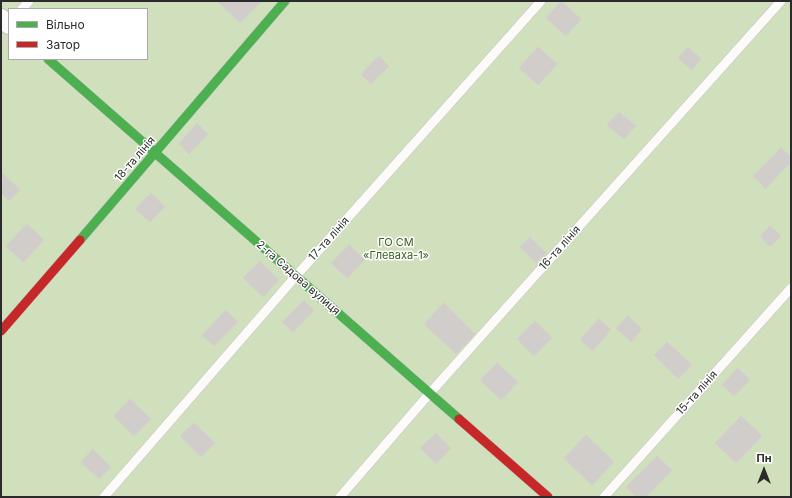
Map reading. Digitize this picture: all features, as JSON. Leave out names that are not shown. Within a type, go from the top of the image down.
[{"type":"street","name":"18-та лінія","points":[[1,331],[156,153],[285,1]]},
{"type":"street","name":"2-га Садова вулиця","points":[[49,60],[548,497]]},
{"type":"lane","name":"17-та лінія","points":[[104,497],[296,276],[541,1]]},
{"type":"lane","name":"16-та лінія","points":[[340,497],[781,1]]},
{"type":"lane","name":"15-та лінія","points":[[604,497],[791,288]]},
{"type":"green space","name":"ГО СМ «Глеваха-1»","points":[[1,1],[791,1],[791,497],[1,497]]},
{"type":"building","points":[[217,1],[262,1],[240,23]]},
{"type":"building","points":[[561,1],[581,19],[566,36],[546,18]]},
{"type":"building","points":[[538,47],[557,64],[538,85],[519,68]]},
{"type":"building","points":[[688,47],[701,59],[691,70],[678,58]]},
{"type":"building","points":[[379,56],[389,66],[371,84],[361,74]]},
{"type":"building","points":[[619,112],[636,126],[624,139],[607,125]]},
{"type":"building","points":[[197,123],[208,134],[189,154],[179,144]]},
{"type":"building","points":[[781,148],[791,157],[791,162],[764,190],[764,187],[753,176]]},
{"type":"building","points":[[1,172],[20,190],[9,201],[1,193]]},
{"type":"building","points":[[151,193],[165,207],[150,222],[135,209]]},
{"type":"building","points":[[27,224],[44,240],[23,262],[6,246]]},
{"type":"building","points":[[770,226],[781,236],[770,247],[760,236]]},
{"type":"building","points":[[530,237],[546,253],[536,263],[520,247]]},
{"type":"building","points":[[349,245],[365,260],[347,278],[331,263]]},
{"type":"building","points":[[260,261],[279,280],[263,297],[243,278]]},
{"type":"building","points":[[304,300],[314,310],[293,332],[282,322]]},
{"type":"building","points":[[444,303],[475,334],[456,354],[424,324]]},
{"type":"building","points":[[226,310],[238,322],[214,346],[202,335]]},
{"type":"building","points":[[628,316],[642,329],[631,342],[616,328]]},
{"type":"building","points":[[599,319],[611,330],[592,351],[580,339]]},
{"type":"building","points":[[535,321],[552,338],[534,356],[517,339]]},
{"type":"building","points":[[667,342],[692,365],[678,379],[654,355]]},
{"type":"building","points":[[497,363],[518,382],[501,400],[480,380]]},
{"type":"building","points":[[738,368],[750,380],[734,396],[722,385]]},
{"type":"building","points":[[130,399],[151,419],[134,436],[114,416]]},
{"type":"building","points":[[741,416],[762,436],[736,463],[715,443]]},
{"type":"building","points":[[194,423],[215,443],[201,457],[180,436]]},
{"type":"building","points":[[436,433],[451,448],[436,464],[420,448]]},
{"type":"building","points":[[586,435],[614,462],[592,485],[564,458]]},
{"type":"building","points":[[93,449],[111,467],[99,479],[81,462]]},
{"type":"building","points":[[657,456],[672,470],[646,497],[636,497],[626,487]]},
{"type":"traffic: fast","points":[[80,240],[285,1]]},
{"type":"traffic: fast","points":[[49,60],[459,419]]},
{"type":"traffic: jam","points":[[1,331],[80,240]]},
{"type":"traffic: jam","points":[[459,419],[548,497]]}]
